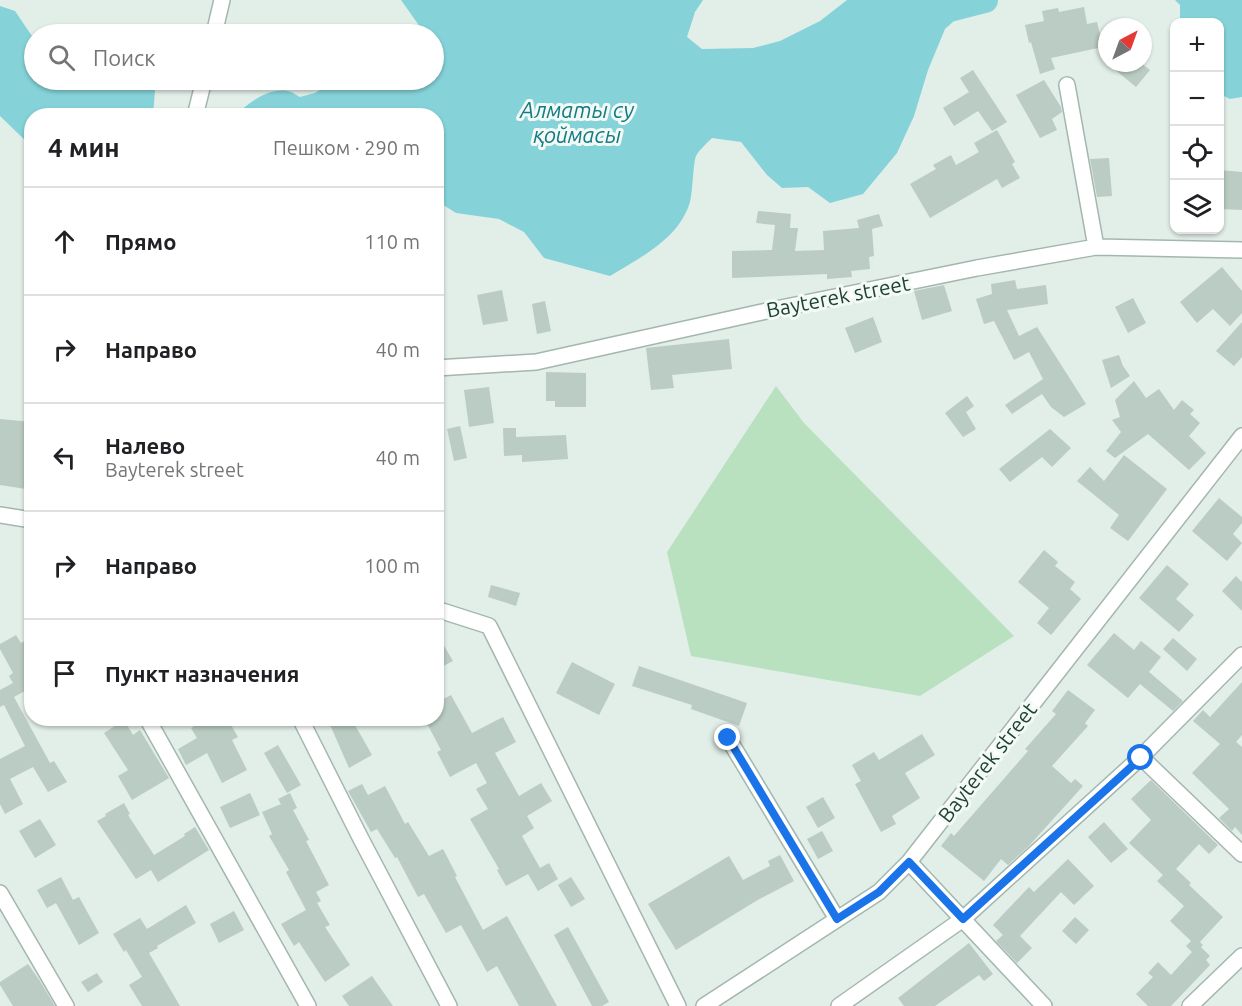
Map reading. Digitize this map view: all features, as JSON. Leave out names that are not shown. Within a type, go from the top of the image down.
[{"type":"street","points":[[216,24],[222,0]]},
{"type":"street","points":[[1067,85],[1096,247]]},
{"type":"street","points":[[197,108],[202,90]]},
{"type":"street","name":"Bayterek street","points":[[444,368],[536,362],[762,312],[1096,247],[1242,250]]},
{"type":"street","name":"Bayterek street","points":[[704,1006],[879,892],[909,862],[1242,436]]},
{"type":"street","points":[[0,515],[24,519]]},
{"type":"street","points":[[444,612],[489,626],[678,1006]]},
{"type":"street","points":[[839,1006],[963,919],[1141,758],[1242,656]]},
{"type":"street","points":[[151,726],[308,1006]]},
{"type":"street","points":[[304,726],[360,839],[449,1006]]},
{"type":"street","points":[[728,738],[837,919]]},
{"type":"street","points":[[1141,758],[1242,854]]},
{"type":"street","points":[[909,862],[1044,1006]]},
{"type":"street","points":[[0,893],[66,1006]]},
{"type":"street","points":[[1190,1006],[1242,956]]},
{"type":"green space","points":[[776,386],[804,423],[1014,636],[920,696],[691,656],[667,552]]},
{"type":"water","name":"Алматы су қоймасы","points":[[401,0],[703,0],[695,12],[687,37],[702,49],[753,48],[780,41],[820,21],[847,0],[973,0],[964,12],[945,29],[928,70],[914,116],[897,153],[863,194],[830,203],[808,187],[782,188],[767,175],[741,142],[712,138],[696,156],[690,202],[677,226],[658,246],[610,276],[544,258],[524,232],[499,219],[456,213],[444,205],[444,108],[244,108],[266,94],[280,91],[292,92],[300,97],[320,90],[444,90],[444,24],[418,24]]},
{"type":"water","points":[[1175,0],[1242,0],[1242,97],[1230,99],[1224,96],[1224,18],[1180,18],[1180,5]]},
{"type":"water","points":[[0,6],[15,11],[24,24],[24,90],[155,91],[154,108],[24,108],[24,139],[0,116]]},
{"type":"building","points":[[1084,7],[1087,24],[1097,22],[1098,48],[1051,58],[1055,69],[1040,74],[1025,25],[1044,21],[1042,11],[1058,8],[1059,12]]},
{"type":"building","points":[[973,70],[1007,122],[992,131],[978,111],[954,126],[943,108],[969,92],[960,78]]},
{"type":"building","points":[[1118,72],[1148,72],[1136,87]]},
{"type":"building","points":[[1044,80],[1062,112],[1052,119],[1057,130],[1040,138],[1016,95]]},
{"type":"building","points":[[997,130],[1015,162],[1012,164],[1020,178],[1002,188],[997,179],[930,218],[910,184],[936,169],[933,165],[951,155],[956,165],[979,152],[974,143]]},
{"type":"building","points":[[1109,158],[1112,196],[1097,197],[1090,159]]},
{"type":"building","points":[[1224,170],[1242,172],[1242,210],[1224,209]]},
{"type":"building","points":[[758,211],[791,214],[790,228],[798,228],[795,251],[824,250],[823,231],[859,228],[857,220],[879,214],[883,226],[872,229],[874,256],[869,257],[870,269],[851,271],[852,277],[827,279],[827,274],[732,278],[732,251],[772,250],[775,225],[756,223]]},
{"type":"building","points":[[1222,267],[1242,291],[1242,313],[1230,326],[1213,309],[1197,323],[1180,302]]},
{"type":"building","points":[[1015,280],[1017,289],[1046,285],[1048,304],[1007,310],[1019,336],[1037,327],[1086,404],[1064,417],[1051,407],[1042,394],[1012,414],[1005,405],[1043,379],[1029,352],[1014,360],[994,321],[984,324],[976,299],[992,294],[991,284]]},
{"type":"building","points":[[944,285],[952,311],[922,320],[914,291]]},
{"type":"building","points":[[502,290],[508,321],[483,325],[477,295]]},
{"type":"building","points":[[1133,298],[1146,323],[1128,333],[1115,307]]},
{"type":"building","points":[[545,301],[551,331],[537,334],[532,304]]},
{"type":"building","points":[[873,317],[882,342],[855,353],[845,328]]},
{"type":"building","points":[[1242,322],[1242,357],[1234,366],[1216,351]]},
{"type":"building","points":[[729,339],[732,369],[672,375],[674,388],[651,390],[646,348]]},
{"type":"building","points":[[1119,355],[1130,376],[1111,388],[1102,360]]},
{"type":"building","points":[[546,372],[586,373],[586,407],[555,407],[555,401],[546,401]]},
{"type":"building","points":[[1134,381],[1146,398],[1159,389],[1174,410],[1182,400],[1194,410],[1190,414],[1200,423],[1189,436],[1206,453],[1189,470],[1148,434],[1115,458],[1106,451],[1121,432],[1112,420],[1120,417],[1115,400]]},
{"type":"building","points":[[489,387],[494,423],[469,427],[464,390]]},
{"type":"building","points":[[967,396],[974,406],[966,412],[976,429],[963,437],[945,413]]},
{"type":"building","points":[[0,419],[24,421],[24,489],[0,485]]},
{"type":"building","points":[[460,426],[467,458],[454,461],[447,429]]},
{"type":"building","points":[[503,428],[516,428],[516,437],[566,435],[568,459],[522,462],[522,455],[504,456]]},
{"type":"building","points":[[1050,429],[1071,448],[1052,467],[1042,457],[1010,482],[999,469]]},
{"type":"building","points":[[1124,455],[1167,489],[1128,541],[1110,528],[1119,515],[1077,481],[1090,467],[1104,481]]},
{"type":"building","points":[[1219,498],[1242,517],[1242,523],[1233,534],[1242,543],[1227,561],[1192,531]]},
{"type":"building","points":[[1044,550],[1058,562],[1055,566],[1075,582],[1070,589],[1081,599],[1051,635],[1037,623],[1049,608],[1018,582]]},
{"type":"building","points":[[1167,565],[1189,584],[1176,599],[1194,615],[1179,632],[1139,598]]},
{"type":"building","points":[[1236,576],[1242,582],[1242,611],[1222,591]]},
{"type":"building","points":[[491,585],[520,593],[516,606],[488,597]]},
{"type":"building","points":[[1114,633],[1134,650],[1141,641],[1161,657],[1149,672],[1183,701],[1173,711],[1140,684],[1128,698],[1087,665]]},
{"type":"building","points":[[16,635],[21,643],[24,641],[24,691],[14,697],[24,715],[24,726],[30,726],[50,763],[54,761],[67,782],[48,792],[33,767],[10,779],[23,804],[5,814],[0,804],[0,759],[25,746],[4,705],[0,707],[0,690],[13,683],[9,676],[13,673],[0,649],[0,644]]},
{"type":"building","points":[[1173,638],[1197,659],[1187,671],[1163,649]]},
{"type":"building","points":[[444,646],[453,661],[444,666]]},
{"type":"building","points":[[572,662],[615,684],[599,715],[556,693]]},
{"type":"building","points":[[639,666],[747,703],[739,726],[691,709],[692,705],[632,686]]},
{"type":"building","points":[[1242,682],[1242,735],[1236,742],[1242,747],[1242,835],[1235,827],[1232,831],[1219,818],[1229,809],[1192,773],[1220,744],[1193,721],[1203,710],[1210,717]]},
{"type":"building","points":[[1068,690],[1095,710],[1085,723],[1088,726],[1052,766],[1071,783],[1075,779],[1083,786],[1028,847],[1008,865],[1001,859],[984,881],[941,846],[951,833],[954,836],[1028,751],[1025,749],[1056,714],[1052,711]]},
{"type":"building","points":[[451,695],[472,733],[503,717],[516,742],[495,753],[519,796],[541,783],[552,801],[527,816],[534,828],[522,836],[540,868],[549,863],[558,879],[538,891],[528,874],[506,886],[497,870],[499,869],[470,819],[488,809],[476,789],[487,783],[476,763],[450,777],[437,752],[441,750],[428,726],[444,726],[444,699]]},
{"type":"building","points":[[115,726],[128,726],[133,735],[140,730],[169,778],[132,800],[118,776],[128,770],[104,733]]},
{"type":"building","points":[[194,726],[232,726],[238,737],[232,740],[247,770],[222,783],[207,753],[186,765],[178,749],[197,738],[191,728]]},
{"type":"building","points":[[331,726],[356,726],[372,755],[349,768]]},
{"type":"building","points":[[922,734],[935,755],[905,773],[920,798],[892,816],[896,824],[881,832],[855,784],[861,781],[852,765],[874,752],[879,760]]},
{"type":"building","points":[[278,745],[301,785],[287,793],[264,753]]},
{"type":"building","points":[[1151,780],[1218,845],[1209,854],[1199,844],[1176,869],[1191,883],[1189,885],[1223,917],[1200,942],[1203,945],[1201,947],[1210,956],[1206,960],[1210,965],[1171,1006],[1148,1006],[1136,994],[1153,977],[1148,973],[1158,962],[1171,975],[1192,952],[1186,946],[1191,941],[1170,921],[1184,906],[1157,881],[1163,875],[1129,843],[1151,820],[1131,799]]},
{"type":"building","points":[[362,784],[368,795],[385,786],[405,824],[408,822],[429,856],[443,849],[483,930],[507,916],[557,1006],[519,1006],[497,966],[487,972],[461,925],[446,933],[424,894],[418,897],[397,857],[395,858],[377,829],[371,832],[348,791]]},
{"type":"building","points":[[250,793],[260,815],[230,828],[220,807]]},
{"type":"building","points":[[290,793],[297,808],[293,810],[309,840],[306,841],[329,885],[316,892],[321,901],[317,903],[330,925],[325,927],[350,965],[325,982],[299,942],[294,946],[281,924],[306,910],[286,872],[289,870],[269,836],[272,834],[262,812],[281,804],[278,799]]},
{"type":"building","points":[[823,797],[835,818],[818,828],[806,807]]},
{"type":"building","points":[[124,803],[130,814],[128,815],[154,855],[195,827],[209,850],[158,882],[151,870],[136,879],[97,821]]},
{"type":"building","points":[[40,819],[56,845],[35,858],[19,831]]},
{"type":"building","points":[[1104,822],[1128,849],[1111,863],[1088,837]]},
{"type":"building","points":[[822,831],[833,851],[818,859],[807,839]]},
{"type":"building","points":[[780,855],[794,881],[756,901],[676,950],[648,904],[729,856],[743,880],[770,866],[768,861]]},
{"type":"building","points":[[1068,859],[1094,886],[1074,905],[1061,892],[1020,936],[1032,948],[1017,963],[996,941],[1003,935],[993,925],[1029,887],[1034,892]]},
{"type":"building","points":[[61,877],[73,900],[79,897],[99,933],[79,945],[56,903],[47,908],[37,890]]},
{"type":"building","points":[[571,877],[585,899],[571,907],[558,885]]},
{"type":"building","points":[[186,905],[196,923],[149,953],[180,1006],[142,1006],[129,985],[142,977],[126,950],[124,952],[113,934],[140,918],[147,929]]},
{"type":"building","points":[[234,911],[244,930],[219,943],[210,924]]},
{"type":"building","points":[[1075,917],[1089,930],[1076,944],[1062,931]]},
{"type":"building","points":[[568,927],[609,1002],[602,1006],[592,1006],[554,935]]},
{"type":"building","points":[[969,943],[993,974],[984,981],[979,975],[935,1006],[904,1006],[898,998]]},
{"type":"building","points":[[28,964],[55,1006],[13,1006],[0,982]]},
{"type":"building","points":[[97,973],[103,982],[88,992],[81,982]]},
{"type":"building","points":[[372,976],[393,1006],[349,1006],[342,996]]},
{"type":"waterway","points":[[938,12],[985,0]]},
{"type":"route","points":[[728,738],[837,919],[879,892],[909,862],[963,919],[1141,758]]}]
